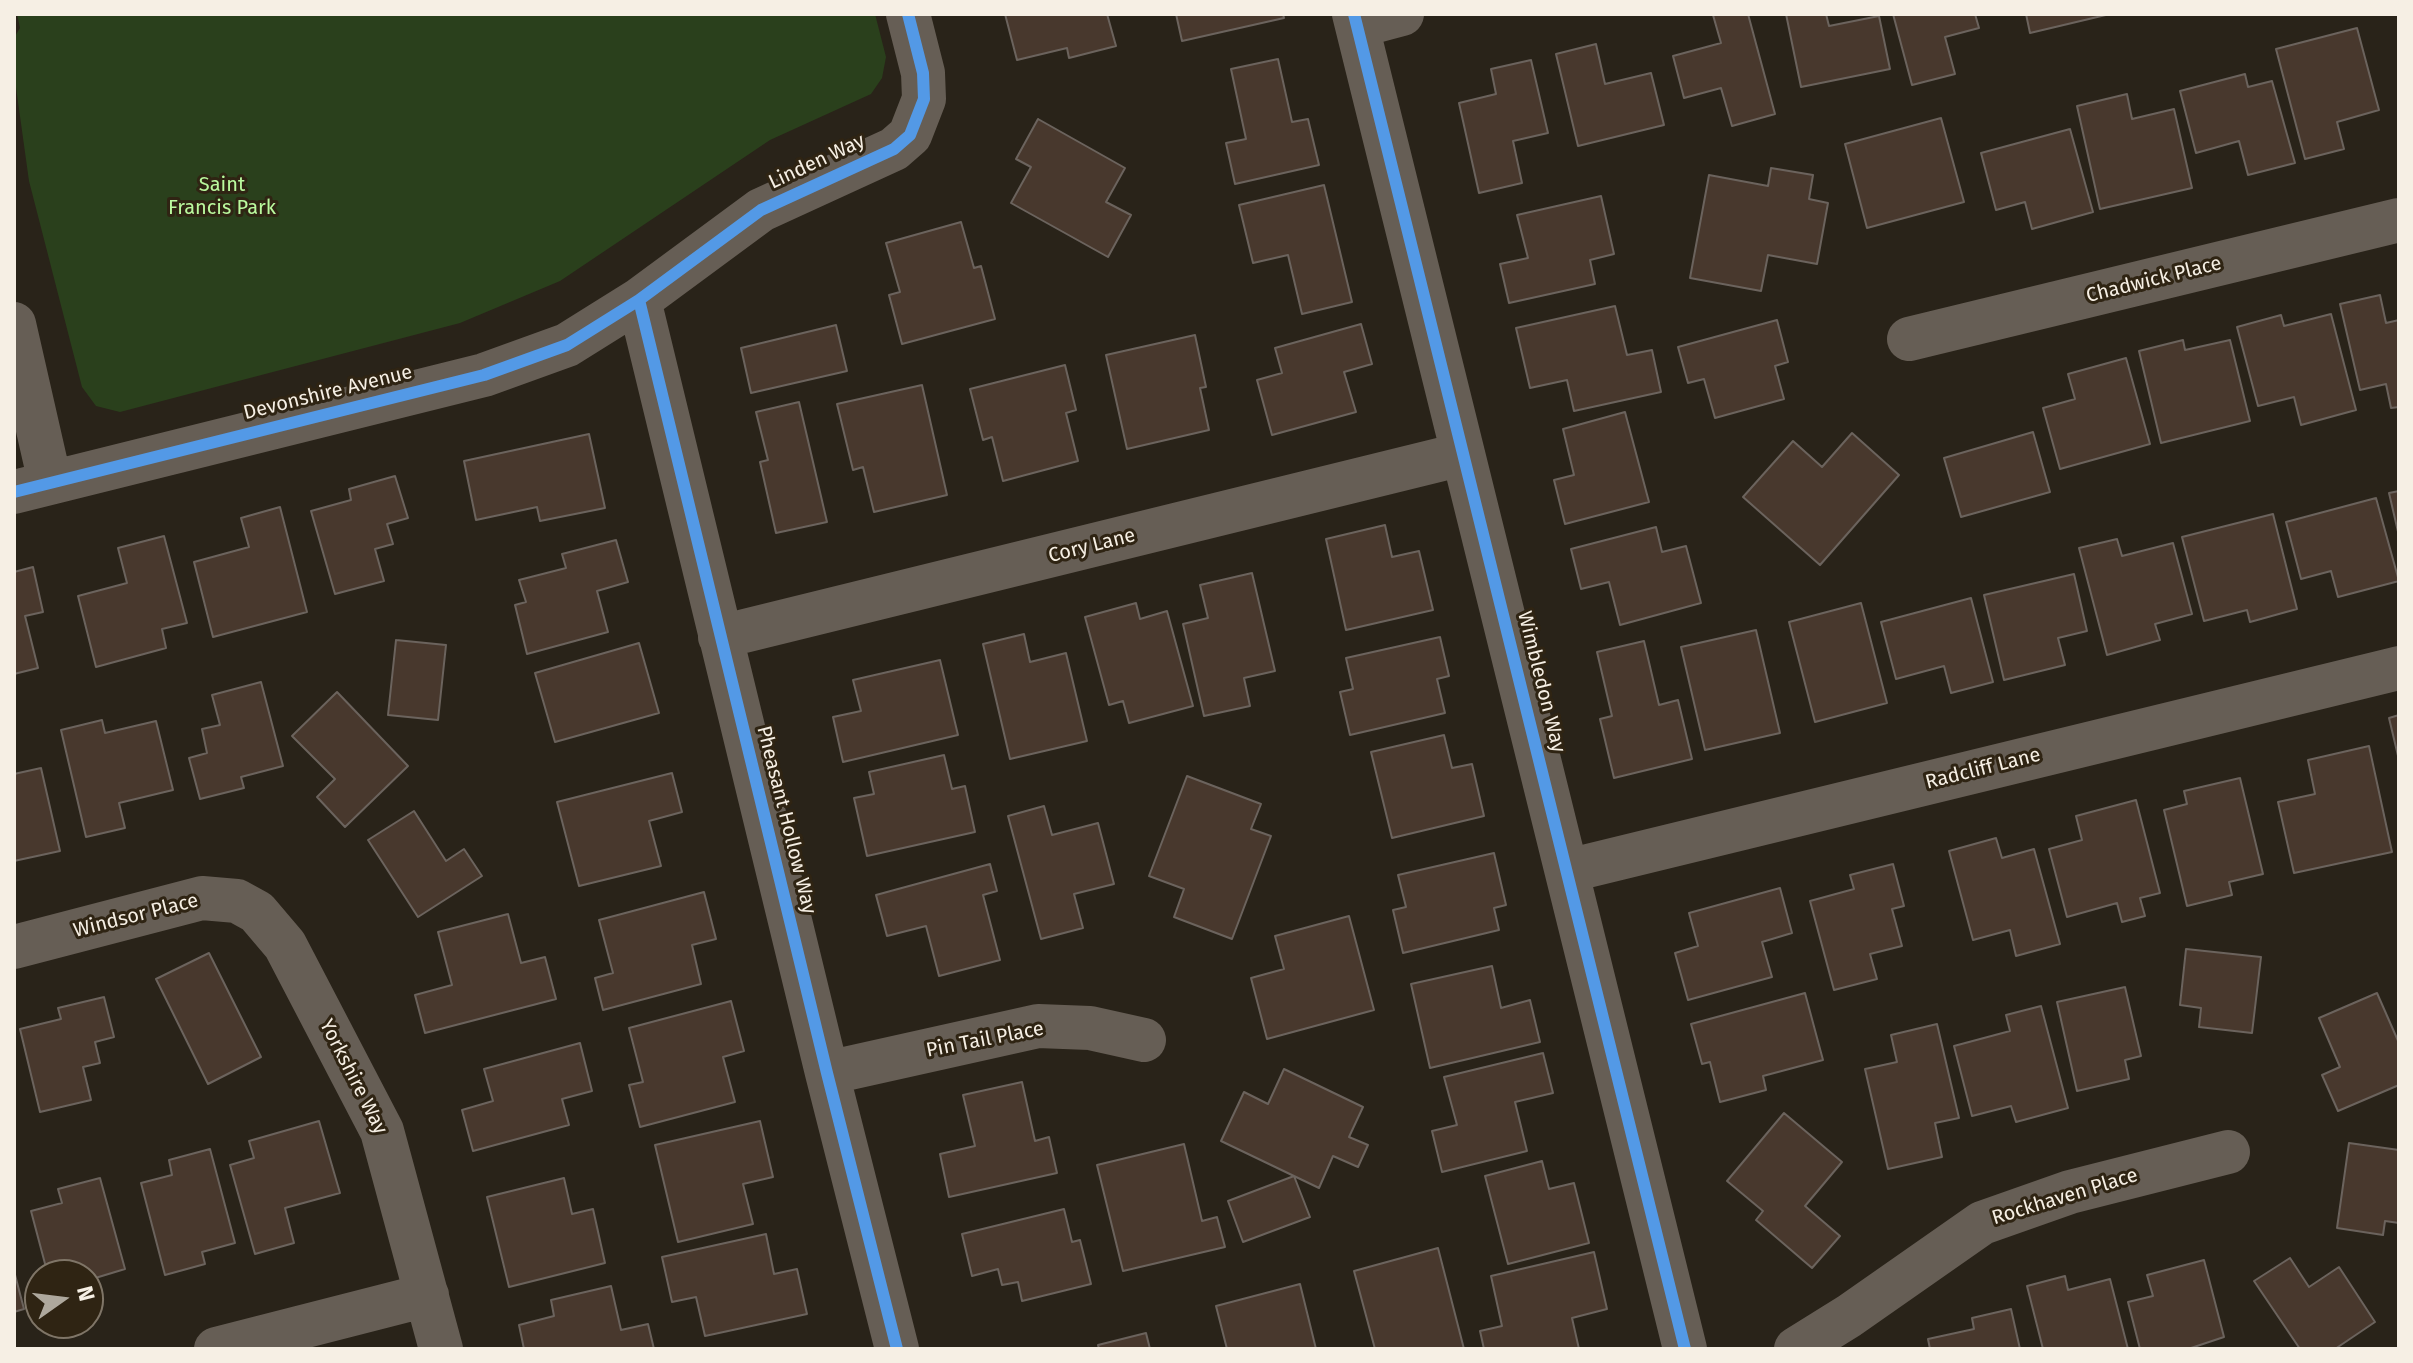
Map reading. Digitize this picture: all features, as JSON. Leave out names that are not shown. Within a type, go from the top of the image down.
[{"type":"street","name":"Linden Way","points":[[639,300],[761,210],[894,149],[910,135],[924,99],[923,73],[908,14]]},
{"type":"street","points":[[1356,20],[1402,14]]},
{"type":"street","name":"Wimbledon Way","points":[[1356,20],[1685,1349]]},
{"type":"street","name":"Chadwick Place","points":[[1909,339],[2399,220]]},
{"type":"street","name":"Devonshire Avenue","points":[[32,487],[484,375],[567,345],[639,300]]},
{"type":"street","name":"Pheasant Hollow Way","points":[[639,300],[897,1349]]},
{"type":"street","points":[[14,324],[32,487]]},
{"type":"street","name":"Cory Lane","points":[[720,637],[1463,454]]},
{"type":"street","name":"Radcliff Lane","points":[[1567,871],[2399,668]]},
{"type":"street","name":"Windsor Place","points":[[14,947],[202,898],[237,901],[257,912]]},
{"type":"street","name":"Yorkshire Way","points":[[257,912],[285,945],[382,1131],[441,1349]]},
{"type":"street","name":"Pin Tail Place","points":[[827,1073],[1038,1026],[1090,1028],[1144,1040]]},
{"type":"street","name":"Rockhaven Place","points":[[1796,1349],[1849,1316],[1982,1223],[2070,1192],[2228,1152]]},
{"type":"street","points":[[216,1349],[427,1295]]},
{"type":"green space","name":"Saint Francis Park","points":[[17,14],[875,14],[886,57],[882,78],[871,94],[770,140],[560,281],[460,323],[120,412],[96,406],[82,387],[29,181],[14,73],[14,38],[20,28]]},
{"type":"building","points":[[1005,14],[1107,14],[1116,46],[1069,58],[1067,48],[1017,60]]},
{"type":"building","points":[[1176,14],[1283,14],[1284,18],[1182,41]]},
{"type":"building","points":[[1748,14],[1775,114],[1732,126],[1721,88],[1684,98],[1673,56],[1721,43],[1713,15]]},
{"type":"building","points":[[1786,14],[1826,14],[1829,26],[1879,16],[1890,69],[1801,87]]},
{"type":"building","points":[[1893,14],[1975,14],[1979,28],[1945,37],[1955,74],[1912,85]]},
{"type":"building","points":[[2026,14],[2110,14],[2030,33]]},
{"type":"building","points":[[2357,28],[2379,110],[2337,122],[2344,149],[2305,159],[2276,49]]},
{"type":"building","points":[[1596,44],[1605,84],[1651,73],[1664,125],[1578,146],[1556,54]]},
{"type":"building","points":[[1278,59],[1292,122],[1308,119],[1319,165],[1235,184],[1226,143],[1246,139],[1231,69]]},
{"type":"building","points":[[1531,60],[1548,133],[1513,141],[1522,183],[1479,193],[1459,103],[1496,94],[1491,69]]},
{"type":"building","points":[[2245,74],[2248,87],[2272,81],[2295,163],[2248,175],[2239,141],[2196,153],[2180,91]]},
{"type":"building","points":[[2127,94],[2132,119],[2174,109],[2192,188],[2100,209],[2077,106]]},
{"type":"building","points":[[1941,118],[1964,202],[1867,228],[1845,144]]},
{"type":"building","points":[[1038,119],[1125,168],[1106,202],[1131,215],[1108,257],[1011,203],[1031,167],[1016,159]]},
{"type":"building","points":[[2070,129],[2093,212],[2032,229],[2025,202],[1996,210],[1981,153]]},
{"type":"building","points":[[1771,168],[1813,175],[1809,199],[1828,203],[1817,264],[1768,255],[1761,291],[1690,278],[1709,175],[1768,186]]},
{"type":"building","points":[[1324,185],[1352,302],[1302,314],[1288,255],[1253,263],[1239,205]]},
{"type":"building","points":[[1601,196],[1614,254],[1590,260],[1595,284],[1509,303],[1500,264],[1528,258],[1517,215]]},
{"type":"building","points":[[961,222],[974,268],[981,266],[995,319],[902,344],[889,295],[900,292],[886,243]]},
{"type":"building","points":[[2380,295],[2386,323],[2399,320],[2399,407],[2391,408],[2386,384],[2360,390],[2340,304]]},
{"type":"building","points":[[1615,306],[1627,355],[1652,350],[1661,392],[1574,411],[1567,380],[1530,388],[1516,328]]},
{"type":"building","points":[[2331,314],[2356,410],[2301,425],[2294,397],[2258,406],[2237,327],[2281,315],[2284,326]]},
{"type":"building","points":[[1777,320],[1788,362],[1775,366],[1784,399],[1715,418],[1704,379],[1688,383],[1678,347]]},
{"type":"building","points":[[1361,324],[1372,364],[1344,372],[1356,412],[1272,435],[1257,380],[1282,373],[1275,348]]},
{"type":"building","points":[[836,325],[847,371],[751,393],[741,348]]},
{"type":"building","points":[[1195,335],[1206,387],[1200,388],[1209,430],[1127,449],[1106,355]]},
{"type":"building","points":[[2183,340],[2185,350],[2230,340],[2250,421],[2161,443],[2139,351]]},
{"type":"building","points":[[2126,358],[2150,444],[2060,469],[2043,408],[2075,399],[2068,374]]},
{"type":"building","points":[[1065,365],[1076,410],[1066,413],[1078,461],[1003,481],[992,437],[983,440],[970,389]]},
{"type":"building","points":[[922,385],[947,495],[874,512],[863,467],[853,470],[837,404]]},
{"type":"building","points":[[799,402],[827,522],[776,533],[760,462],[768,460],[756,412]]},
{"type":"building","points":[[1625,412],[1649,502],[1565,524],[1554,480],[1574,475],[1563,429]]},
{"type":"building","points":[[2033,432],[2050,492],[1961,517],[1944,458]]},
{"type":"building","points":[[1852,433],[1899,475],[1820,565],[1743,497],[1793,441],[1822,467]]},
{"type":"building","points":[[589,434],[605,508],[540,521],[537,507],[476,520],[464,461]]},
{"type":"building","points":[[395,476],[408,518],[387,524],[393,544],[375,549],[384,581],[335,594],[311,511],[351,500],[349,489]]},
{"type":"building","points":[[2399,491],[2399,536],[2389,493]]},
{"type":"building","points":[[2376,498],[2399,581],[2338,597],[2331,571],[2301,579],[2286,522]]},
{"type":"building","points":[[280,507],[307,612],[213,637],[194,562],[249,547],[241,518]]},
{"type":"building","points":[[2273,514],[2297,609],[2250,622],[2247,610],[2204,621],[2182,537]]},
{"type":"building","points":[[1385,525],[1392,557],[1419,551],[1433,610],[1346,630],[1326,539]]},
{"type":"building","points":[[1656,527],[1662,552],[1686,546],[1701,603],[1620,625],[1609,582],[1581,589],[1571,549]]},
{"type":"building","points":[[164,536],[187,623],[162,629],[166,648],[96,667],[78,596],[127,583],[118,548]]},
{"type":"building","points":[[2117,539],[2122,556],[2173,543],[2192,614],[2155,624],[2160,640],[2107,655],[2079,548]]},
{"type":"building","points":[[616,540],[628,582],[597,591],[608,632],[527,654],[515,605],[526,602],[519,580],[566,568],[562,554]]},
{"type":"building","points":[[33,567],[43,612],[25,616],[38,668],[14,674],[14,572]]},
{"type":"building","points":[[1252,573],[1275,671],[1244,678],[1250,706],[1204,716],[1183,624],[1208,618],[1200,585]]},
{"type":"building","points":[[2074,574],[2087,631],[2058,638],[2065,665],[2004,680],[1984,595]]},
{"type":"building","points":[[1971,598],[1993,682],[1951,693],[1944,666],[1896,679],[1881,622]]},
{"type":"building","points":[[1136,603],[1140,619],[1167,611],[1193,706],[1129,723],[1123,701],[1109,705],[1085,617]]},
{"type":"building","points":[[1861,603],[1887,703],[1815,722],[1789,622]]},
{"type":"building","points":[[1756,630],[1780,733],[1705,750],[1681,647]]},
{"type":"building","points":[[1024,634],[1030,662],[1066,653],[1087,741],[1010,759],[983,644]]},
{"type":"building","points":[[1440,637],[1449,676],[1437,679],[1445,713],[1350,735],[1340,692],[1353,689],[1346,658]]},
{"type":"building","points":[[396,640],[446,645],[438,720],[388,715]]},
{"type":"building","points":[[1644,641],[1659,705],[1678,700],[1692,759],[1614,778],[1600,719],[1612,716],[1597,652]]},
{"type":"building","points":[[639,643],[659,713],[555,742],[535,673]]},
{"type":"building","points":[[940,660],[958,735],[843,762],[833,717],[861,711],[853,680]]},
{"type":"building","points":[[261,682],[283,766],[241,777],[244,788],[200,799],[189,758],[207,753],[202,729],[220,725],[212,695]]},
{"type":"building","points":[[337,692],[408,766],[345,827],[317,797],[335,779],[292,736]]},
{"type":"building","points":[[2399,715],[2399,760],[2389,718]]},
{"type":"building","points":[[102,720],[105,733],[156,721],[173,790],[119,803],[125,828],[86,837],[61,730]]},
{"type":"building","points":[[1444,735],[1452,768],[1472,764],[1484,816],[1392,838],[1371,752]]},
{"type":"building","points":[[2369,746],[2392,852],[2294,873],[2278,802],[2315,794],[2308,760]]},
{"type":"building","points":[[944,755],[952,789],[965,786],[975,832],[867,856],[854,798],[874,794],[869,772]]},
{"type":"building","points":[[41,768],[60,851],[14,861],[14,774]]},
{"type":"building","points":[[672,773],[682,812],[649,821],[661,866],[579,886],[557,802]]},
{"type":"building","points":[[1187,776],[1261,804],[1251,829],[1271,836],[1232,939],[1174,917],[1184,889],[1149,876]]},
{"type":"building","points":[[2240,778],[2263,874],[2229,882],[2232,895],[2187,906],[2164,810],[2187,804],[2184,791]]},
{"type":"building","points":[[2136,800],[2160,893],[2140,898],[2145,916],[2122,922],[2117,903],[2067,917],[2049,849],[2082,840],[2076,816]]},
{"type":"building","points":[[1044,806],[1052,835],[1098,823],[1114,884],[1074,894],[1083,928],[1041,939],[1008,816]]},
{"type":"building","points":[[414,811],[446,861],[464,849],[482,876],[418,917],[368,840]]},
{"type":"building","points":[[1996,838],[2002,858],[2034,849],[2060,944],[2016,956],[2010,930],[1973,940],[1949,851]]},
{"type":"building","points":[[1494,853],[1506,905],[1494,908],[1499,930],[1403,953],[1393,910],[1406,907],[1398,875]]},
{"type":"building","points":[[990,864],[997,891],[983,895],[1000,960],[939,976],[926,926],[887,936],[876,895]]},
{"type":"building","points":[[1893,864],[1904,906],[1892,909],[1902,946],[1870,954],[1877,979],[1834,990],[1810,901],[1854,889],[1850,875]]},
{"type":"building","points":[[1780,888],[1792,933],[1762,942],[1772,977],[1688,1000],[1675,953],[1698,946],[1689,913]]},
{"type":"building","points":[[704,892],[716,939],[692,945],[701,984],[603,1010],[595,978],[613,973],[599,920]]},
{"type":"building","points":[[508,914],[521,963],[545,957],[556,999],[425,1033],[415,995],[452,985],[438,932]]},
{"type":"building","points":[[1349,916],[1374,1010],[1267,1039],[1251,978],[1284,969],[1275,936]]},
{"type":"building","points":[[2186,949],[2261,957],[2252,1033],[2199,1027],[2201,1008],[2180,1005]]},
{"type":"building","points":[[209,953],[261,1057],[208,1084],[156,979]]},
{"type":"building","points":[[1492,966],[1501,1008],[1530,1000],[1540,1042],[1430,1068],[1411,984]]},
{"type":"building","points":[[2125,987],[2141,1056],[2125,1060],[2129,1079],[2077,1091],[2057,1002]]},
{"type":"building","points":[[1805,993],[1823,1060],[1763,1076],[1766,1090],[1720,1102],[1710,1062],[1702,1064],[1691,1024]]},
{"type":"building","points":[[2377,993],[2399,1043],[2399,1085],[2338,1111],[2322,1075],[2340,1067],[2319,1018]]},
{"type":"building","points":[[104,997],[114,1037],[95,1042],[100,1063],[83,1067],[91,1100],[40,1112],[20,1029],[61,1019],[58,1008]]},
{"type":"building","points":[[731,1001],[744,1051],[723,1057],[735,1102],[640,1127],[629,1085],[643,1082],[629,1028]]},
{"type":"building","points":[[2041,1006],[2068,1108],[2016,1122],[2011,1106],[1972,1116],[1954,1046],[2010,1031],[2006,1015]]},
{"type":"building","points":[[1937,1024],[1959,1118],[1935,1123],[1942,1157],[1888,1169],[1865,1069],[1897,1062],[1891,1035]]},
{"type":"building","points":[[580,1043],[592,1091],[562,1099],[569,1125],[473,1151],[462,1110],[493,1101],[484,1069]]},
{"type":"building","points":[[1543,1053],[1553,1093],[1515,1102],[1527,1151],[1442,1172],[1432,1131],[1457,1125],[1444,1077]]},
{"type":"building","points":[[1284,1069],[1363,1107],[1349,1137],[1368,1145],[1358,1167],[1333,1156],[1319,1188],[1221,1141],[1244,1092],[1268,1104]]},
{"type":"building","points":[[1022,1082],[1035,1141],[1049,1137],[1057,1173],[949,1197],[940,1154],[975,1146],[963,1095]]},
{"type":"building","points":[[1784,1113],[1842,1162],[1805,1206],[1840,1236],[1812,1268],[1756,1220],[1763,1211],[1727,1181]]},
{"type":"building","points":[[319,1121],[340,1193],[285,1208],[294,1243],[255,1254],[230,1165],[254,1158],[249,1141]]},
{"type":"building","points":[[760,1121],[773,1177],[743,1184],[753,1224],[678,1242],[655,1145]]},
{"type":"building","points":[[2349,1143],[2399,1150],[2399,1223],[2385,1221],[2383,1235],[2337,1228]]},
{"type":"building","points":[[1184,1144],[1202,1221],[1217,1217],[1225,1247],[1123,1271],[1097,1165]]},
{"type":"building","points":[[210,1149],[235,1243],[202,1252],[205,1264],[165,1275],[141,1183],[172,1175],[169,1160]]},
{"type":"building","points":[[1542,1161],[1549,1189],[1574,1183],[1589,1243],[1508,1264],[1485,1176]]},
{"type":"building","points":[[1294,1176],[1310,1217],[1243,1242],[1228,1201]]},
{"type":"building","points":[[100,1178],[125,1269],[104,1275],[104,1259],[44,1259],[31,1211],[62,1203],[58,1189]]},
{"type":"building","points":[[564,1178],[572,1214],[593,1209],[605,1263],[509,1287],[487,1197]]},
{"type":"building","points":[[1064,1209],[1072,1242],[1080,1240],[1091,1284],[1022,1301],[1018,1282],[1002,1285],[998,1269],[972,1276],[962,1234]]},
{"type":"building","points":[[766,1234],[774,1274],[797,1269],[807,1314],[705,1336],[696,1297],[672,1302],[662,1257]]},
{"type":"building","points":[[1438,1248],[1464,1349],[1375,1349],[1354,1271]]},
{"type":"building","points":[[1594,1252],[1607,1309],[1572,1318],[1579,1349],[1484,1349],[1480,1331],[1502,1326],[1491,1276]]},
{"type":"building","points":[[2290,1258],[2309,1287],[2339,1267],[2375,1322],[2335,1349],[2300,1349],[2254,1281]]},
{"type":"building","points":[[2204,1260],[2224,1337],[2188,1349],[2140,1349],[2128,1302],[2153,1296],[2147,1275]]},
{"type":"building","points":[[14,1271],[24,1309],[14,1312]]},
{"type":"building","points":[[2065,1276],[2068,1290],[2110,1279],[2128,1349],[2043,1349],[2027,1286]]},
{"type":"building","points":[[1300,1284],[1316,1349],[1227,1349],[1216,1306]]},
{"type":"building","points":[[611,1286],[621,1330],[648,1324],[654,1349],[524,1349],[519,1325],[554,1316],[551,1300]]},
{"type":"building","points":[[2011,1309],[2020,1349],[1930,1349],[1928,1339],[1974,1329],[1972,1318]]},
{"type":"building","points":[[1146,1333],[1150,1349],[1099,1349],[1098,1345]]},
{"type":"cycle path","points":[[14,492],[484,375],[567,345],[639,300],[761,210],[894,149],[910,135],[924,99],[923,73],[908,14]]},
{"type":"cycle path","points":[[1354,14],[1685,1349]]},
{"type":"cycle path","points":[[639,300],[897,1349]]}]
